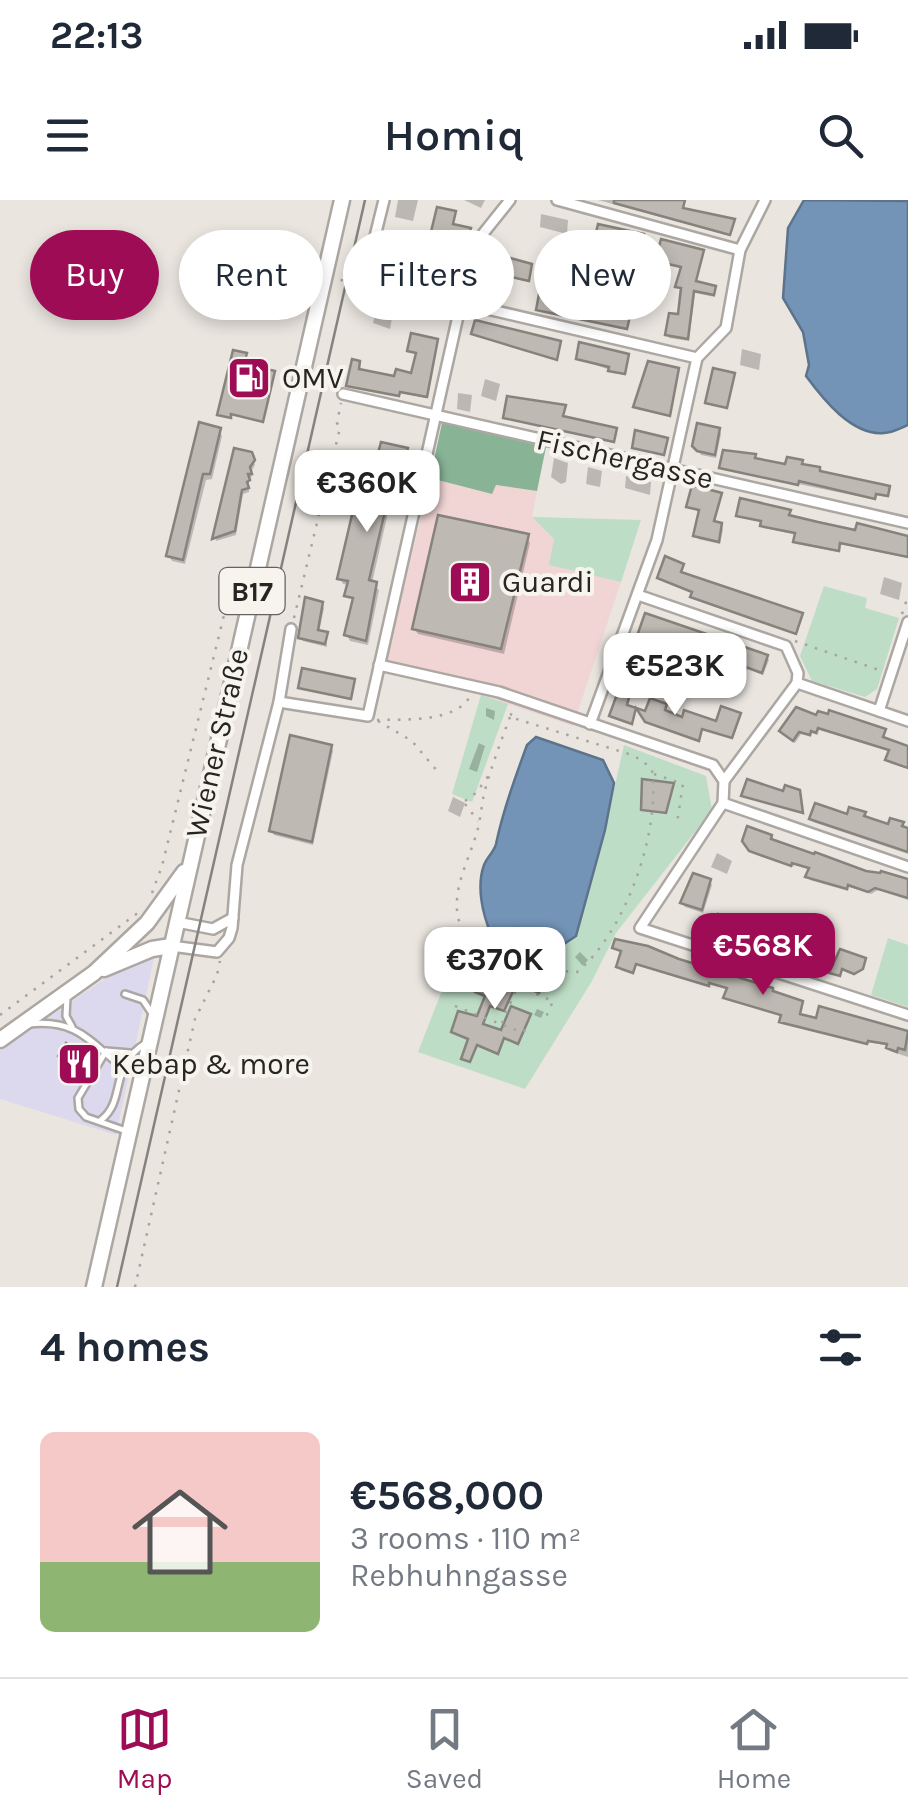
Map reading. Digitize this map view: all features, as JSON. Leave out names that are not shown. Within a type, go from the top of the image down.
[{"type":"main road","name":"Wiener Straße","points":[[94,1287],[342,200]]},
{"type":"main road","points":[[94,974],[146,923],[190,863]]},
{"type":"main road","points":[[0,1040],[94,974],[152,949],[172,946]]},
{"type":"street","points":[[377,230],[384,200]]},
{"type":"street","points":[[487,230],[510,200]]},
{"type":"street","points":[[558,200],[740,250]]},
{"type":"street","points":[[590,724],[657,540],[697,358],[726,328],[740,250],[765,200]]},
{"type":"street","points":[[514,316],[697,358]]},
{"type":"street","points":[[278,702],[368,716],[455,320]]},
{"type":"street","name":"Fischergasse","points":[[342,394],[908,522]]},
{"type":"street","points":[[638,595],[786,646],[798,673],[797,683],[724,780],[722,803],[640,928],[908,1015]]},
{"type":"street","points":[[880,711],[908,622]]},
{"type":"street","points":[[172,946],[217,952],[229,938],[236,865],[278,702],[291,629]]},
{"type":"street","points":[[379,665],[590,724],[713,765],[724,780]]},
{"type":"street","points":[[797,683],[908,721]]},
{"type":"street","points":[[722,803],[908,867]]},
{"type":"street","points":[[177,922],[214,929],[233,918]]},
{"type":"lane","points":[[69,990],[66,1016],[72,1027]]},
{"type":"lane","points":[[125,994],[142,1000],[154,1017]]},
{"type":"lane","points":[[21,1025],[46,1022],[72,1027],[123,1068]]},
{"type":"lane","points":[[100,1121],[110,1114],[130,1053],[148,1042]]},
{"type":"lane","points":[[106,1051],[130,1053]]},
{"type":"lane","points":[[106,1051],[78,1098],[78,1108],[86,1117],[129,1132]]},
{"type":"path","points":[[342,279],[343,284]]},
{"type":"path","points":[[291,629],[340,428],[337,423],[342,394]]},
{"type":"path","points":[[149,897],[162,866],[230,591],[253,588]]},
{"type":"path","points":[[794,640],[884,672]]},
{"type":"path","points":[[438,772],[412,741],[376,720],[446,714],[466,705],[472,693]]},
{"type":"path","points":[[510,717],[629,754],[648,764],[652,773],[653,823],[625,910],[576,972],[526,964],[485,949],[466,938],[459,925],[458,895],[492,769],[510,717],[516,702]]},
{"type":"path","points":[[479,822],[465,803],[492,769]]},
{"type":"path","points":[[652,773],[682,784],[677,823]]},
{"type":"path","points":[[0,1015],[143,908]]},
{"type":"path","points":[[135,1287],[194,1019],[218,974],[222,949]]},
{"type":"path","points":[[501,1024],[526,964]]},
{"type":"path","points":[[478,970],[554,1001],[546,1017]]},
{"type":"path","points":[[455,1006],[520,1032],[534,1027]]},
{"type":"shaded area","points":[[430,478],[491,494],[495,485],[537,491],[532,517],[554,539],[550,565],[621,582],[573,726],[481,695],[384,673]]},
{"type":"shaded area","points":[[147,957],[154,958],[116,1135],[0,1099],[0,1051],[103,980]]},
{"type":"green space","points":[[442,423],[546,447],[537,491],[496,485],[492,494],[430,478]]},
{"type":"green space","points":[[532,517],[641,520],[621,582],[549,565],[554,539]]},
{"type":"green space","points":[[824,586],[867,598],[865,608],[899,618],[877,689],[865,697],[812,681],[800,656]]},
{"type":"green space","points":[[481,695],[508,704],[472,802],[452,794]]},
{"type":"green space","points":[[624,745],[706,776],[712,810],[616,933],[592,981],[525,1089],[418,1052],[450,970],[447,953],[460,930],[492,934],[517,928],[576,936]]},
{"type":"green space","points":[[888,938],[908,945],[908,1007],[871,995]]},
{"type":"water","points":[[804,200],[908,201],[908,425],[887,433],[861,429],[830,405],[806,376],[809,365],[803,332],[783,298],[788,228]]},
{"type":"water","points":[[536,737],[603,760],[614,783],[576,936],[555,950],[524,942],[517,928],[491,934],[481,891],[484,865],[495,847],[527,745]]},
{"type":"building","points":[[614,200],[685,200],[683,208],[735,219],[730,235]]},
{"type":"building","points":[[437,207],[456,211],[453,224],[471,228],[470,230],[431,230]]},
{"type":"building","points":[[598,224],[626,230],[597,230]]},
{"type":"building","points":[[671,242],[704,250],[696,281],[716,286],[714,295],[694,291],[688,339],[665,335],[671,313],[678,314],[681,288],[675,287],[681,267],[671,265]]},
{"type":"building","points":[[514,259],[532,264],[529,281],[514,278]]},
{"type":"building","points":[[475,320],[561,341],[557,360],[471,334]]},
{"type":"building","points":[[584,320],[629,320],[627,329]]},
{"type":"building","points":[[411,333],[438,339],[427,397],[346,386],[352,359],[360,361],[359,369],[394,376],[396,369],[411,373],[416,353],[407,351]]},
{"type":"building","points":[[579,342],[629,354],[625,374],[576,359]]},
{"type":"building","points":[[233,350],[247,353],[244,364],[275,371],[263,422],[231,414],[231,418],[217,415]]},
{"type":"building","points":[[648,361],[679,368],[670,416],[633,407]]},
{"type":"building","points":[[713,368],[735,373],[727,408],[705,403]]},
{"type":"building","points":[[507,396],[566,405],[563,416],[617,428],[614,442],[503,418]]},
{"type":"building","points":[[199,422],[221,428],[210,474],[203,474],[183,560],[166,556]]},
{"type":"building","points":[[697,423],[720,428],[715,455],[692,446]]},
{"type":"building","points":[[635,430],[668,438],[664,455],[632,448]]},
{"type":"building","points":[[381,442],[408,448],[402,470],[395,468],[369,580],[377,582],[366,641],[344,635],[353,598],[344,596],[348,581],[337,579],[366,455],[377,457]]},
{"type":"building","points":[[234,448],[252,452],[255,460],[250,467],[252,474],[248,474],[249,488],[242,490],[235,531],[212,539]]},
{"type":"building","points":[[723,450],[756,454],[755,458],[785,464],[787,457],[803,460],[802,464],[820,467],[820,471],[890,486],[888,496],[876,494],[875,499],[719,468]]},
{"type":"building","points":[[692,485],[722,493],[714,521],[722,523],[719,542],[693,536],[699,510],[686,507]]},
{"type":"building","points":[[740,498],[791,510],[789,515],[818,522],[855,530],[857,523],[908,536],[908,557],[840,543],[839,551],[793,542],[795,533],[736,516]]},
{"type":"building","name":"Guardi","points":[[438,515],[529,534],[501,649],[412,629]]},
{"type":"building","points":[[665,556],[684,564],[681,572],[803,613],[796,634],[690,597],[692,592],[657,578]]},
{"type":"building","points":[[305,597],[323,602],[318,630],[328,632],[325,644],[298,638]]},
{"type":"building","points":[[645,613],[768,655],[762,673],[746,667],[741,679],[732,675],[734,670],[637,636]]},
{"type":"building","points":[[302,668],[355,679],[351,699],[298,688]]},
{"type":"building","points":[[620,686],[631,690],[627,705],[636,708],[632,724],[609,716]]},
{"type":"building","points":[[650,698],[667,704],[665,710],[682,717],[684,710],[716,721],[721,706],[741,713],[732,738],[702,729],[699,741],[645,722],[636,708],[645,711]]},
{"type":"building","points":[[796,707],[816,715],[818,711],[828,714],[829,710],[886,729],[883,737],[908,746],[908,768],[885,760],[889,750],[818,728],[810,735],[799,732],[793,741],[779,731]]},
{"type":"building","points":[[290,735],[332,745],[312,842],[269,831]]},
{"type":"building","points":[[642,779],[674,783],[666,813],[641,810]]},
{"type":"building","points":[[747,779],[783,791],[785,785],[800,790],[803,813],[741,796]]},
{"type":"building","points":[[815,803],[847,814],[849,807],[888,824],[890,818],[904,822],[902,826],[908,828],[908,852],[809,819]]},
{"type":"building","points":[[747,826],[814,854],[866,871],[908,879],[908,898],[875,888],[868,892],[848,885],[847,889],[805,877],[809,868],[749,851],[742,841]]},
{"type":"building","points":[[693,873],[711,879],[702,910],[680,903]]},
{"type":"building","points":[[718,914],[774,927],[775,942],[768,944],[764,955],[716,941],[712,932]]},
{"type":"building","points":[[615,939],[648,946],[773,988],[803,1001],[800,1014],[816,1018],[819,1006],[908,1031],[905,1050],[898,1048],[897,1052],[886,1048],[887,1044],[867,1044],[779,1022],[781,1015],[723,998],[727,988],[636,964],[633,973],[616,967],[621,951],[612,948]]},
{"type":"building","points":[[840,949],[866,958],[863,969],[854,974],[842,969],[840,976],[829,973]]},
{"type":"building","points":[[492,962],[543,982],[539,993],[517,983],[504,1011],[490,1006],[483,1024],[501,1030],[511,1006],[531,1014],[518,1044],[504,1038],[498,1054],[477,1045],[470,1062],[461,1059],[468,1039],[451,1032],[458,1011],[477,1016],[485,996],[475,992]]},
{"type":"building","name":"Kebap & more","points":[[66,1043],[93,1061],[79,1083],[67,1076],[71,1070],[58,1056]]},
{"type":"tram line","points":[[117,1287],[365,200]]},
{"type":"place","name":"OMV","points":[[249,378]]},
{"type":"place","name":"Guardi","points":[[470,582]]},
{"type":"place","name":"Kebap & more","points":[[79,1064]]}]
